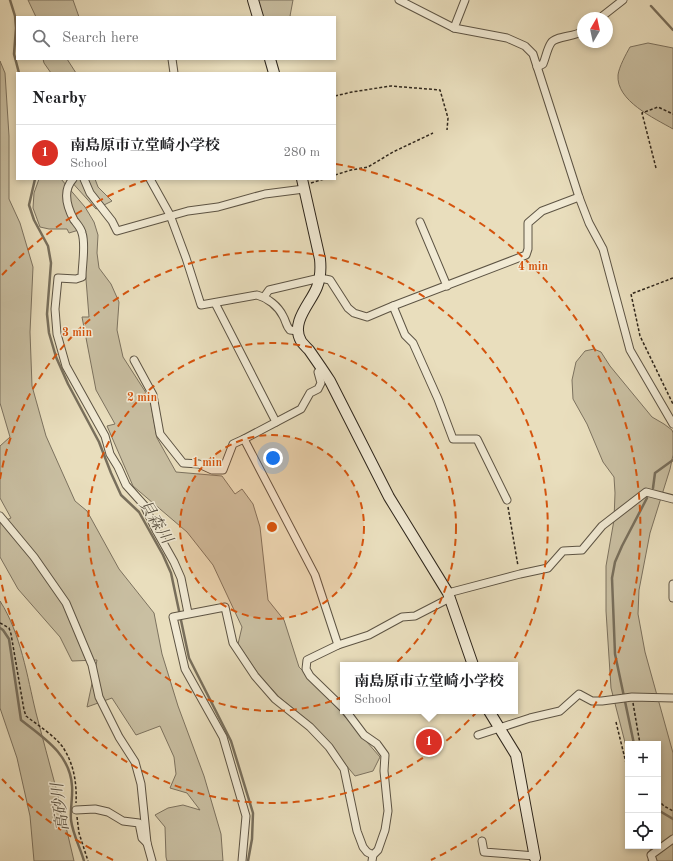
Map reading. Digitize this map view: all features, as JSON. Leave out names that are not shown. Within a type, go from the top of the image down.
[{"type":"street","points":[[253,0],[258,16]]},
{"type":"street","points":[[399,0],[454,28],[507,38],[525,46],[533,54],[579,197],[589,223],[603,249],[630,350],[673,424]]},
{"type":"street","points":[[454,28],[465,0]]},
{"type":"street","points":[[608,12],[623,0]]},
{"type":"street","points":[[537,66],[543,64],[550,44],[553,40],[577,34]]},
{"type":"street","points":[[172,60],[174,72]]},
{"type":"street","points":[[270,60],[274,72]]},
{"type":"street","points":[[72,180],[69,183],[66,198],[71,214],[82,232],[82,277],[76,279],[58,278],[55,309],[57,334],[66,366],[105,436],[110,454],[126,484],[144,505],[174,562],[181,578],[183,614]]},
{"type":"street","points":[[84,180],[90,193],[112,221],[117,231],[170,215],[218,207],[303,185],[320,259],[320,278],[317,287],[300,318],[298,331],[301,340],[322,368],[389,497],[449,596],[472,662]]},
{"type":"street","points":[[151,180],[170,215],[186,258],[200,305],[257,295],[264,297],[271,302],[283,316],[287,327],[290,330],[298,331]]},
{"type":"street","points":[[264,297],[269,290],[320,278],[330,280],[348,308],[354,313],[367,317],[526,255],[528,249],[528,223],[542,212],[579,197]]},
{"type":"street","points":[[420,222],[447,286]]},
{"type":"street","points":[[215,303],[276,422]]},
{"type":"street","points":[[393,306],[405,335],[412,343],[438,399],[453,439],[477,439],[507,500]]},
{"type":"street","points":[[134,360],[153,395],[160,434],[183,463],[199,464],[212,470],[223,470],[233,444],[301,409],[310,393],[318,389],[321,383],[318,372],[322,368]]},
{"type":"street","points":[[244,439],[315,575],[338,645]]},
{"type":"street","points":[[340,705],[310,676],[306,669],[307,660],[338,645],[369,635],[402,617],[416,616],[449,596],[520,574],[548,568],[562,551],[582,550],[602,526],[646,492],[673,499]]},
{"type":"street","points":[[0,516],[34,557],[66,603],[92,664],[99,697],[119,737],[135,762],[141,784],[147,843],[152,861]]},
{"type":"street","points":[[673,584],[673,598]]},
{"type":"street","points":[[242,861],[246,816],[223,737],[185,669],[173,617],[225,607],[233,643],[254,676],[275,700],[314,732],[329,747],[344,769],[357,831],[362,847],[372,858],[378,850],[385,830],[388,812],[384,771],[385,755],[377,744],[364,735],[348,714]]},
{"type":"street","points":[[478,735],[530,718],[560,711],[579,694],[592,701],[602,702],[630,698],[673,698]]},
{"type":"street","points":[[482,841],[484,852],[535,858],[516,755],[490,714]]},
{"type":"street","points":[[76,810],[95,809],[108,812],[123,821],[140,823],[142,838],[147,843]]},
{"type":"street","points":[[653,861],[652,855],[673,839]]},
{"type":"path","points":[[336,96],[392,86],[440,90],[448,118],[447,130]]},
{"type":"path","points":[[656,168],[642,113],[658,107],[673,114]]},
{"type":"path","points":[[336,175],[368,166],[392,152],[433,133]]},
{"type":"path","points":[[303,185],[320,180]]},
{"type":"path","points":[[673,278],[632,294],[640,336],[673,404]]},
{"type":"path","points":[[507,500],[520,574]]},
{"type":"path","points":[[0,623],[9,628],[11,634],[26,716],[64,748],[71,763],[76,778],[76,810],[79,833],[88,861]]},
{"type":"path","points":[[630,698],[639,741]]},
{"type":"path","points":[[616,722],[626,763],[627,777]]},
{"type":"path","points":[[661,803],[673,811]]},
{"type":"shaded area","points":[[28,0],[73,0],[79,16],[36,16]]},
{"type":"shaded area","points":[[255,0],[293,0],[290,16],[260,16]]},
{"type":"shaded area","points":[[648,43],[673,48],[673,129],[638,108],[623,93],[619,84],[618,75],[630,47]]},
{"type":"shaded area","points":[[43,60],[68,60],[75,72],[50,72]]},
{"type":"shaded area","points":[[0,61],[5,73],[9,136],[9,199],[20,223],[33,267],[30,332],[32,386],[46,436],[75,501],[87,511],[119,569],[154,613],[162,654],[178,706],[204,776],[221,834],[223,861],[167,861],[165,827],[155,815],[168,808],[183,805],[200,810],[187,793],[170,788],[176,774],[174,757],[160,726],[136,735],[112,698],[87,707],[97,660],[72,661],[60,637],[18,589],[0,557],[0,523],[11,518],[0,498],[0,446],[10,437],[0,403]]},
{"type":"shaded area","points":[[39,180],[62,180],[85,207],[94,222],[98,235],[97,253],[99,268],[111,284],[119,302],[117,330],[123,357],[150,399],[157,438],[176,472],[222,476],[235,494],[242,489],[253,504],[260,527],[268,600],[284,620],[299,667],[321,689],[340,711],[340,714],[343,714],[380,757],[373,771],[355,776],[312,724],[279,697],[259,675],[238,644],[242,627],[213,565],[187,532],[133,486],[107,426],[115,424],[96,390],[82,317],[89,317],[82,229],[69,233],[67,229],[49,229],[40,227],[33,208],[34,193]]},
{"type":"shaded area","points":[[70,180],[95,180],[98,187],[112,201],[96,209]]},
{"type":"shaded area","points":[[594,349],[601,352],[610,366],[652,417],[672,430],[673,433],[673,455],[650,533],[639,590],[638,614],[645,652],[673,753],[673,861],[648,861],[650,849],[661,849],[661,741],[625,741],[625,742],[611,688],[606,611],[606,566],[614,520],[614,477],[603,462],[587,424],[573,399],[572,380],[576,362],[585,351]]},
{"type":"shaded area","points":[[0,601],[18,641],[61,805],[74,861],[34,861],[30,816],[17,758],[0,708]]},
{"type":"waterway","name":"貝森川","points":[[10,0],[15,16],[16,28]]},
{"type":"waterway","points":[[651,6],[673,30]]},
{"type":"waterway","name":"貝森川","points":[[16,28],[14,54],[19,72]]},
{"type":"waterway","name":"貝森川","points":[[35,180],[29,205],[34,220],[48,246],[51,263],[47,314],[49,333],[56,357],[68,384],[99,442],[121,495],[139,512],[163,555],[171,573],[189,658],[231,741],[253,813],[252,839],[248,861]]},
{"type":"waterway","points":[[653,488],[655,473],[673,460]]},
{"type":"waterway","points":[[633,741],[615,654],[612,578],[615,562],[647,498]]},
{"type":"waterway","name":"高砂川","points":[[0,628],[9,639],[21,720],[47,740],[61,756],[70,775],[72,786],[71,820],[73,831],[84,861]]},
{"type":"waterway","points":[[661,812],[673,819]]},
{"type":"place","name":"南島原市立堂崎小学校","points":[[429,742]]}]
